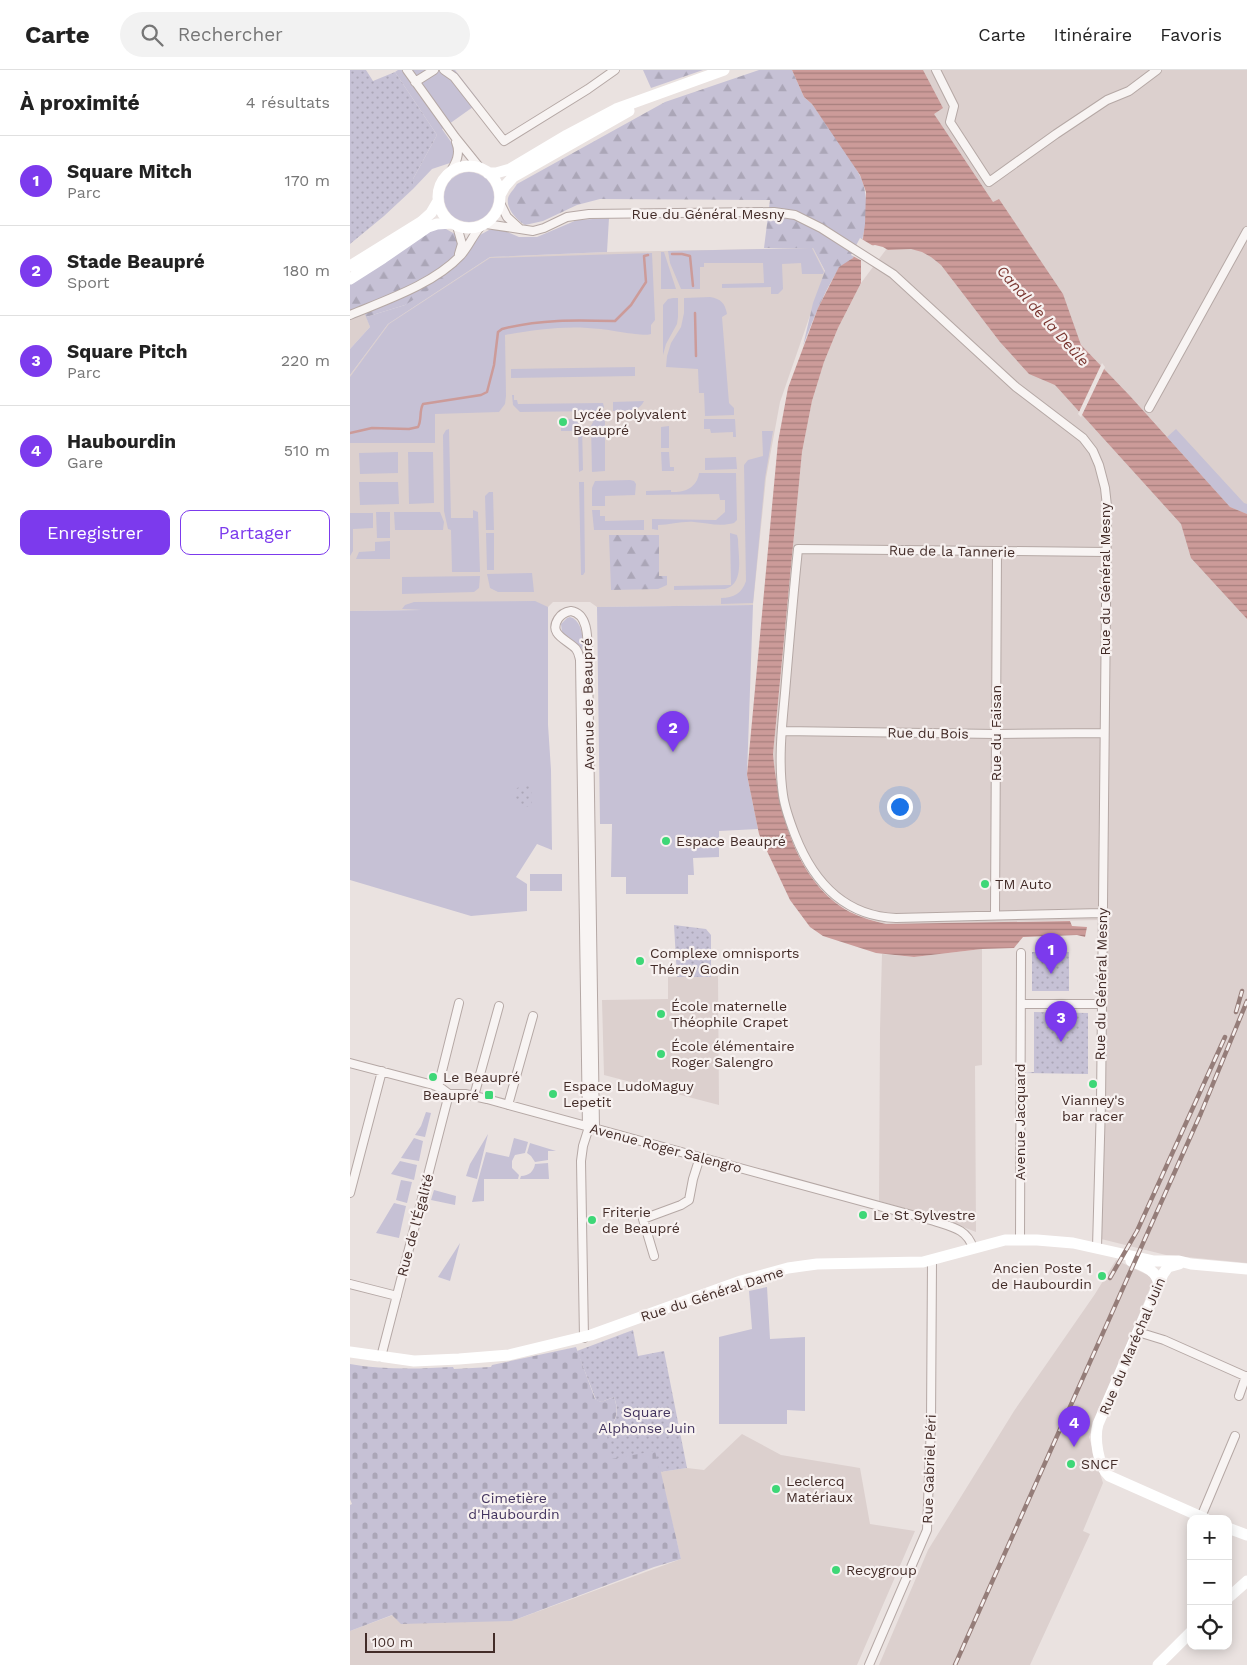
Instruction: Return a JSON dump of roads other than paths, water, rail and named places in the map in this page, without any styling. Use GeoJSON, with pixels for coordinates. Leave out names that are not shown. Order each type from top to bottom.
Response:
{"type":"FeatureCollection","features":[{"type":"Feature","properties":{"kind":"street"},"geometry":{"type":"LineString","coordinates":[[407,70],[455,138],[496,182],[507,217],[523,231]]}},
{"type":"Feature","properties":{"kind":"street"},"geometry":{"type":"LineString","coordinates":[[415,82],[434,70]]}},
{"type":"Feature","properties":{"kind":"street"},"geometry":{"type":"LineString","coordinates":[[444,70],[454,77],[504,141],[615,70]]}},
{"type":"Feature","properties":{"kind":"street"},"geometry":{"type":"LineString","coordinates":[[449,174],[459,168],[466,167],[496,173],[510,169],[567,134],[610,112],[724,70]]}},
{"type":"Feature","properties":{"kind":"street"},"geometry":{"type":"LineString","coordinates":[[936,70],[954,106],[950,122],[989,182],[1107,100],[1129,91],[1158,70]]}},
{"type":"Feature","properties":{"kind":"street"},"geometry":{"type":"LineString","coordinates":[[350,315],[429,279],[456,260],[483,225],[495,215],[508,182],[517,175],[621,115],[700,78]]}},
{"type":"Feature","properties":{"kind":"street"},"geometry":{"type":"LineString","coordinates":[[350,266],[421,222],[431,213],[438,201],[440,187],[456,162],[459,151],[455,138]]}},
{"type":"Feature","properties":{"kind":"street"},"geometry":{"type":"LineString","coordinates":[[438,201],[442,214],[454,225],[462,244],[456,260]]}},
{"type":"Feature","properties":{"kind":"street","name":"Rue du Général Mesny"},"geometry":{"type":"LineString","coordinates":[[483,225],[523,231],[539,230],[567,217],[579,214],[766,211],[782,212],[801,217],[893,274],[1016,387],[1069,426],[1089,445],[1099,465],[1105,488],[1106,506],[1100,1179],[1102,1248]]}},
{"type":"Feature","properties":{"kind":"street"},"geometry":{"type":"LineString","coordinates":[[350,279],[428,227],[437,224],[469,228],[483,225]]}},
{"type":"Feature","properties":{"kind":"street"},"geometry":{"type":"LineString","coordinates":[[1149,408],[1247,231]]}},
{"type":"Feature","properties":{"kind":"street","name":"Rue de la Tannerie"},"geometry":{"type":"LineString","coordinates":[[782,731],[798,549],[1106,552]]}},
{"type":"Feature","properties":{"kind":"street","name":"Rue du Faisan"},"geometry":{"type":"LineString","coordinates":[[995,914],[997,552]]}},
{"type":"Feature","properties":{"kind":"street","name":"Avenue de Beaupré"},"geometry":{"type":"LineString","coordinates":[[571,611],[579,614],[584,622],[588,655],[591,1127],[580,660],[577,650],[560,637],[555,628],[560,616],[571,611]]}},
{"type":"Feature","properties":{"kind":"street"},"geometry":{"type":"LineString","coordinates":[[782,731],[782,782],[788,815],[807,862],[816,877],[833,894],[851,906],[878,916],[926,918],[995,914],[1102,913]]}},
{"type":"Feature","properties":{"kind":"street","name":"Rue du Bois"},"geometry":{"type":"LineString","coordinates":[[782,731],[996,734],[1104,733]]}},
{"type":"Feature","properties":{"kind":"street","name":"Avenue Jacquard"},"geometry":{"type":"LineString","coordinates":[[1020,1240],[1021,953]]}},
{"type":"Feature","properties":{"kind":"street"},"geometry":{"type":"LineString","coordinates":[[438,1087],[459,1003]]}},
{"type":"Feature","properties":{"kind":"street"},"geometry":{"type":"LineString","coordinates":[[1021,1004],[1101,1004]]}},
{"type":"Feature","properties":{"kind":"street"},"geometry":{"type":"LineString","coordinates":[[474,1096],[498,1006]]}},
{"type":"Feature","properties":{"kind":"street"},"geometry":{"type":"LineString","coordinates":[[508,1105],[533,1016]]}},
{"type":"Feature","properties":{"kind":"street","name":"Avenue Roger Salengro"},"geometry":{"type":"LineString","coordinates":[[350,1063],[438,1087],[449,1094],[474,1096],[906,1213],[956,1228],[968,1236],[973,1248]]}},
{"type":"Feature","properties":{"kind":"street"},"geometry":{"type":"LineString","coordinates":[[350,1193],[382,1072]]}},
{"type":"Feature","properties":{"kind":"street","name":"Rue de l'Égalité"},"geometry":{"type":"LineString","coordinates":[[381,1357],[449,1094]]}},
{"type":"Feature","properties":{"kind":"street"},"geometry":{"type":"LineString","coordinates":[[584,1338],[581,1161],[583,1146],[591,1127]]}},
{"type":"Feature","properties":{"kind":"street"},"geometry":{"type":"LineString","coordinates":[[654,1256],[643,1219],[681,1205],[689,1200],[700,1158]]}},
{"type":"Feature","properties":{"kind":"street","name":"Rue du Général Dame"},"geometry":{"type":"LineString","coordinates":[[350,1352],[426,1361],[509,1355],[584,1338],[741,1281],[788,1268],[817,1264],[912,1264],[932,1261],[1000,1241],[1057,1241],[1102,1248]]}},
{"type":"Feature","properties":{"kind":"street"},"geometry":{"type":"LineString","coordinates":[[1102,1248],[1151,1260],[1247,1269]]}},
{"type":"Feature","properties":{"kind":"street"},"geometry":{"type":"LineString","coordinates":[[1102,1248],[1152,1271],[1157,1276],[1159,1284]]}},
{"type":"Feature","properties":{"kind":"street","name":"Rue Gabriel Péri"},"geometry":{"type":"LineString","coordinates":[[869,1665],[927,1530],[931,1424],[932,1261]]}},
{"type":"Feature","properties":{"kind":"street","name":"Rue du Maréchal Juin"},"geometry":{"type":"LineString","coordinates":[[1191,1264],[1176,1264],[1168,1267],[1096,1432],[1103,1468],[1109,1476],[1197,1515]]}},
{"type":"Feature","properties":{"kind":"street"},"geometry":{"type":"LineString","coordinates":[[350,1284],[397,1296]]}},
{"type":"Feature","properties":{"kind":"street"},"geometry":{"type":"LineString","coordinates":[[1138,1332],[1164,1340],[1247,1376],[1239,1396]]}},
{"type":"Feature","properties":{"kind":"street"},"geometry":{"type":"LineString","coordinates":[[1205,1515],[1235,1436]]}},
{"type":"Feature","properties":{"kind":"street"},"geometry":{"type":"LineString","coordinates":[[1232,1530],[1247,1536]]}},
{"type":"Feature","properties":{"kind":"street"},"geometry":{"type":"LineString","coordinates":[[1232,1594],[1247,1581]]}},
{"type":"Feature","properties":{"kind":"street"},"geometry":{"type":"LineString","coordinates":[[1158,1665],[1187,1636]]}},
{"type":"Feature","properties":{"kind":"water","name":"Canal de la Deûle"},"geometry":{"type":"Polygon","coordinates":[[[792,70],[923,70],[943,108],[934,114],[993,202],[999,199],[1063,294],[1081,345],[1130,396],[1230,507],[1247,514],[1247,619],[1191,558],[1181,524],[1055,385],[1029,374],[1000,342],[941,265],[922,252],[911,249],[888,250],[875,245],[870,246],[861,260],[861,283],[838,328],[824,362],[812,401],[802,452],[773,754],[785,821],[803,864],[816,883],[831,899],[859,916],[886,924],[1070,921],[1072,926],[1087,927],[1085,937],[1077,935],[1023,937],[1014,948],[982,949],[914,957],[876,953],[823,936],[810,927],[790,900],[759,834],[747,775],[778,442],[788,388],[818,308],[839,267],[853,258],[863,238],[865,224],[866,192],[860,175],[812,104],[804,97],[792,70]]]}},
{"type":"Feature","properties":{"kind":"waterway"},"geometry":{"type":"LineString","coordinates":[[672,254],[690,256],[693,286]]}},
{"type":"Feature","properties":{"kind":"waterway"},"geometry":{"type":"LineString","coordinates":[[350,433],[372,428],[409,429],[418,427],[423,404],[481,395],[487,392],[494,365],[498,332],[502,329],[530,323],[572,320],[615,321],[631,305],[646,282],[644,256],[648,255]]}},
{"type":"Feature","properties":{"kind":"waterway"},"geometry":{"type":"LineString","coordinates":[[695,313],[696,356]]}},
{"type":"Feature","properties":{"kind":"railway"},"geometry":{"type":"LineString","coordinates":[[1236,1012],[1242,991]]}},
{"type":"Feature","properties":{"kind":"railway"},"geometry":{"type":"LineString","coordinates":[[955,1665],[1201,1113],[1247,1001]]}},
{"type":"Feature","properties":{"kind":"railway"},"geometry":{"type":"LineString","coordinates":[[1110,1278],[1137,1231],[1225,1037]]}},
{"type":"Feature","properties":{"kind":"place","name":"Lycée polyvalent Beaupré"},"geometry":{"type":"Point","coordinates":[563,422]}},
{"type":"Feature","properties":{"kind":"place","name":"Stade Beaupré"},"geometry":{"type":"Point","coordinates":[673,752]}},
{"type":"Feature","properties":{"kind":"place","name":"Espace Beaupré"},"geometry":{"type":"Point","coordinates":[666,841]}},
{"type":"Feature","properties":{"kind":"place","name":"TM Auto"},"geometry":{"type":"Point","coordinates":[985,884]}},
{"type":"Feature","properties":{"kind":"place","name":"Complexe omnisports Thérey Godin"},"geometry":{"type":"Point","coordinates":[640,961]}},
{"type":"Feature","properties":{"kind":"place","name":"Square Mitch"},"geometry":{"type":"Point","coordinates":[1051,974]}},
{"type":"Feature","properties":{"kind":"place","name":"École maternelle Théophile Crapet"},"geometry":{"type":"Point","coordinates":[661,1014]}},
{"type":"Feature","properties":{"kind":"place","name":"Square Pitch"},"geometry":{"type":"Point","coordinates":[1061,1042]}},
{"type":"Feature","properties":{"kind":"place","name":"École élémentaire Roger Salengro"},"geometry":{"type":"Point","coordinates":[661,1054]}},
{"type":"Feature","properties":{"kind":"place","name":"Le Beaupré"},"geometry":{"type":"Point","coordinates":[433,1077]}},
{"type":"Feature","properties":{"kind":"place","name":"Vianney's bar racer"},"geometry":{"type":"Point","coordinates":[1093,1084]}},
{"type":"Feature","properties":{"kind":"place","name":"Espace LudoMaguy Lepetit"},"geometry":{"type":"Point","coordinates":[553,1094]}},
{"type":"Feature","properties":{"kind":"place","name":"Beaupré"},"geometry":{"type":"Point","coordinates":[489,1095]}},
{"type":"Feature","properties":{"kind":"place","name":"Le St Sylvestre"},"geometry":{"type":"Point","coordinates":[863,1215]}},
{"type":"Feature","properties":{"kind":"place","name":"Friterie de Beaupré"},"geometry":{"type":"Point","coordinates":[592,1220]}},
{"type":"Feature","properties":{"kind":"place","name":"Ancien Poste 1 de Haubourdin"},"geometry":{"type":"Point","coordinates":[1102,1276]}},
{"type":"Feature","properties":{"kind":"place","name":"Haubourdin"},"geometry":{"type":"Point","coordinates":[1074,1447]}},
{"type":"Feature","properties":{"kind":"place","name":"SNCF"},"geometry":{"type":"Point","coordinates":[1071,1464]}},
{"type":"Feature","properties":{"kind":"place","name":"Leclercq Matériaux"},"geometry":{"type":"Point","coordinates":[776,1489]}},
{"type":"Feature","properties":{"kind":"place","name":"Recygroup"},"geometry":{"type":"Point","coordinates":[836,1570]}},
{"type":"Feature","properties":{"kind":"park label","name":"Square Alphonse Juin"},"geometry":{"type":"Point","coordinates":[647,1420]}},
{"type":"Feature","properties":{"kind":"park label","name":"Cimetière d'Haubourdin"},"geometry":{"type":"Point","coordinates":[514,1506]}}]}
